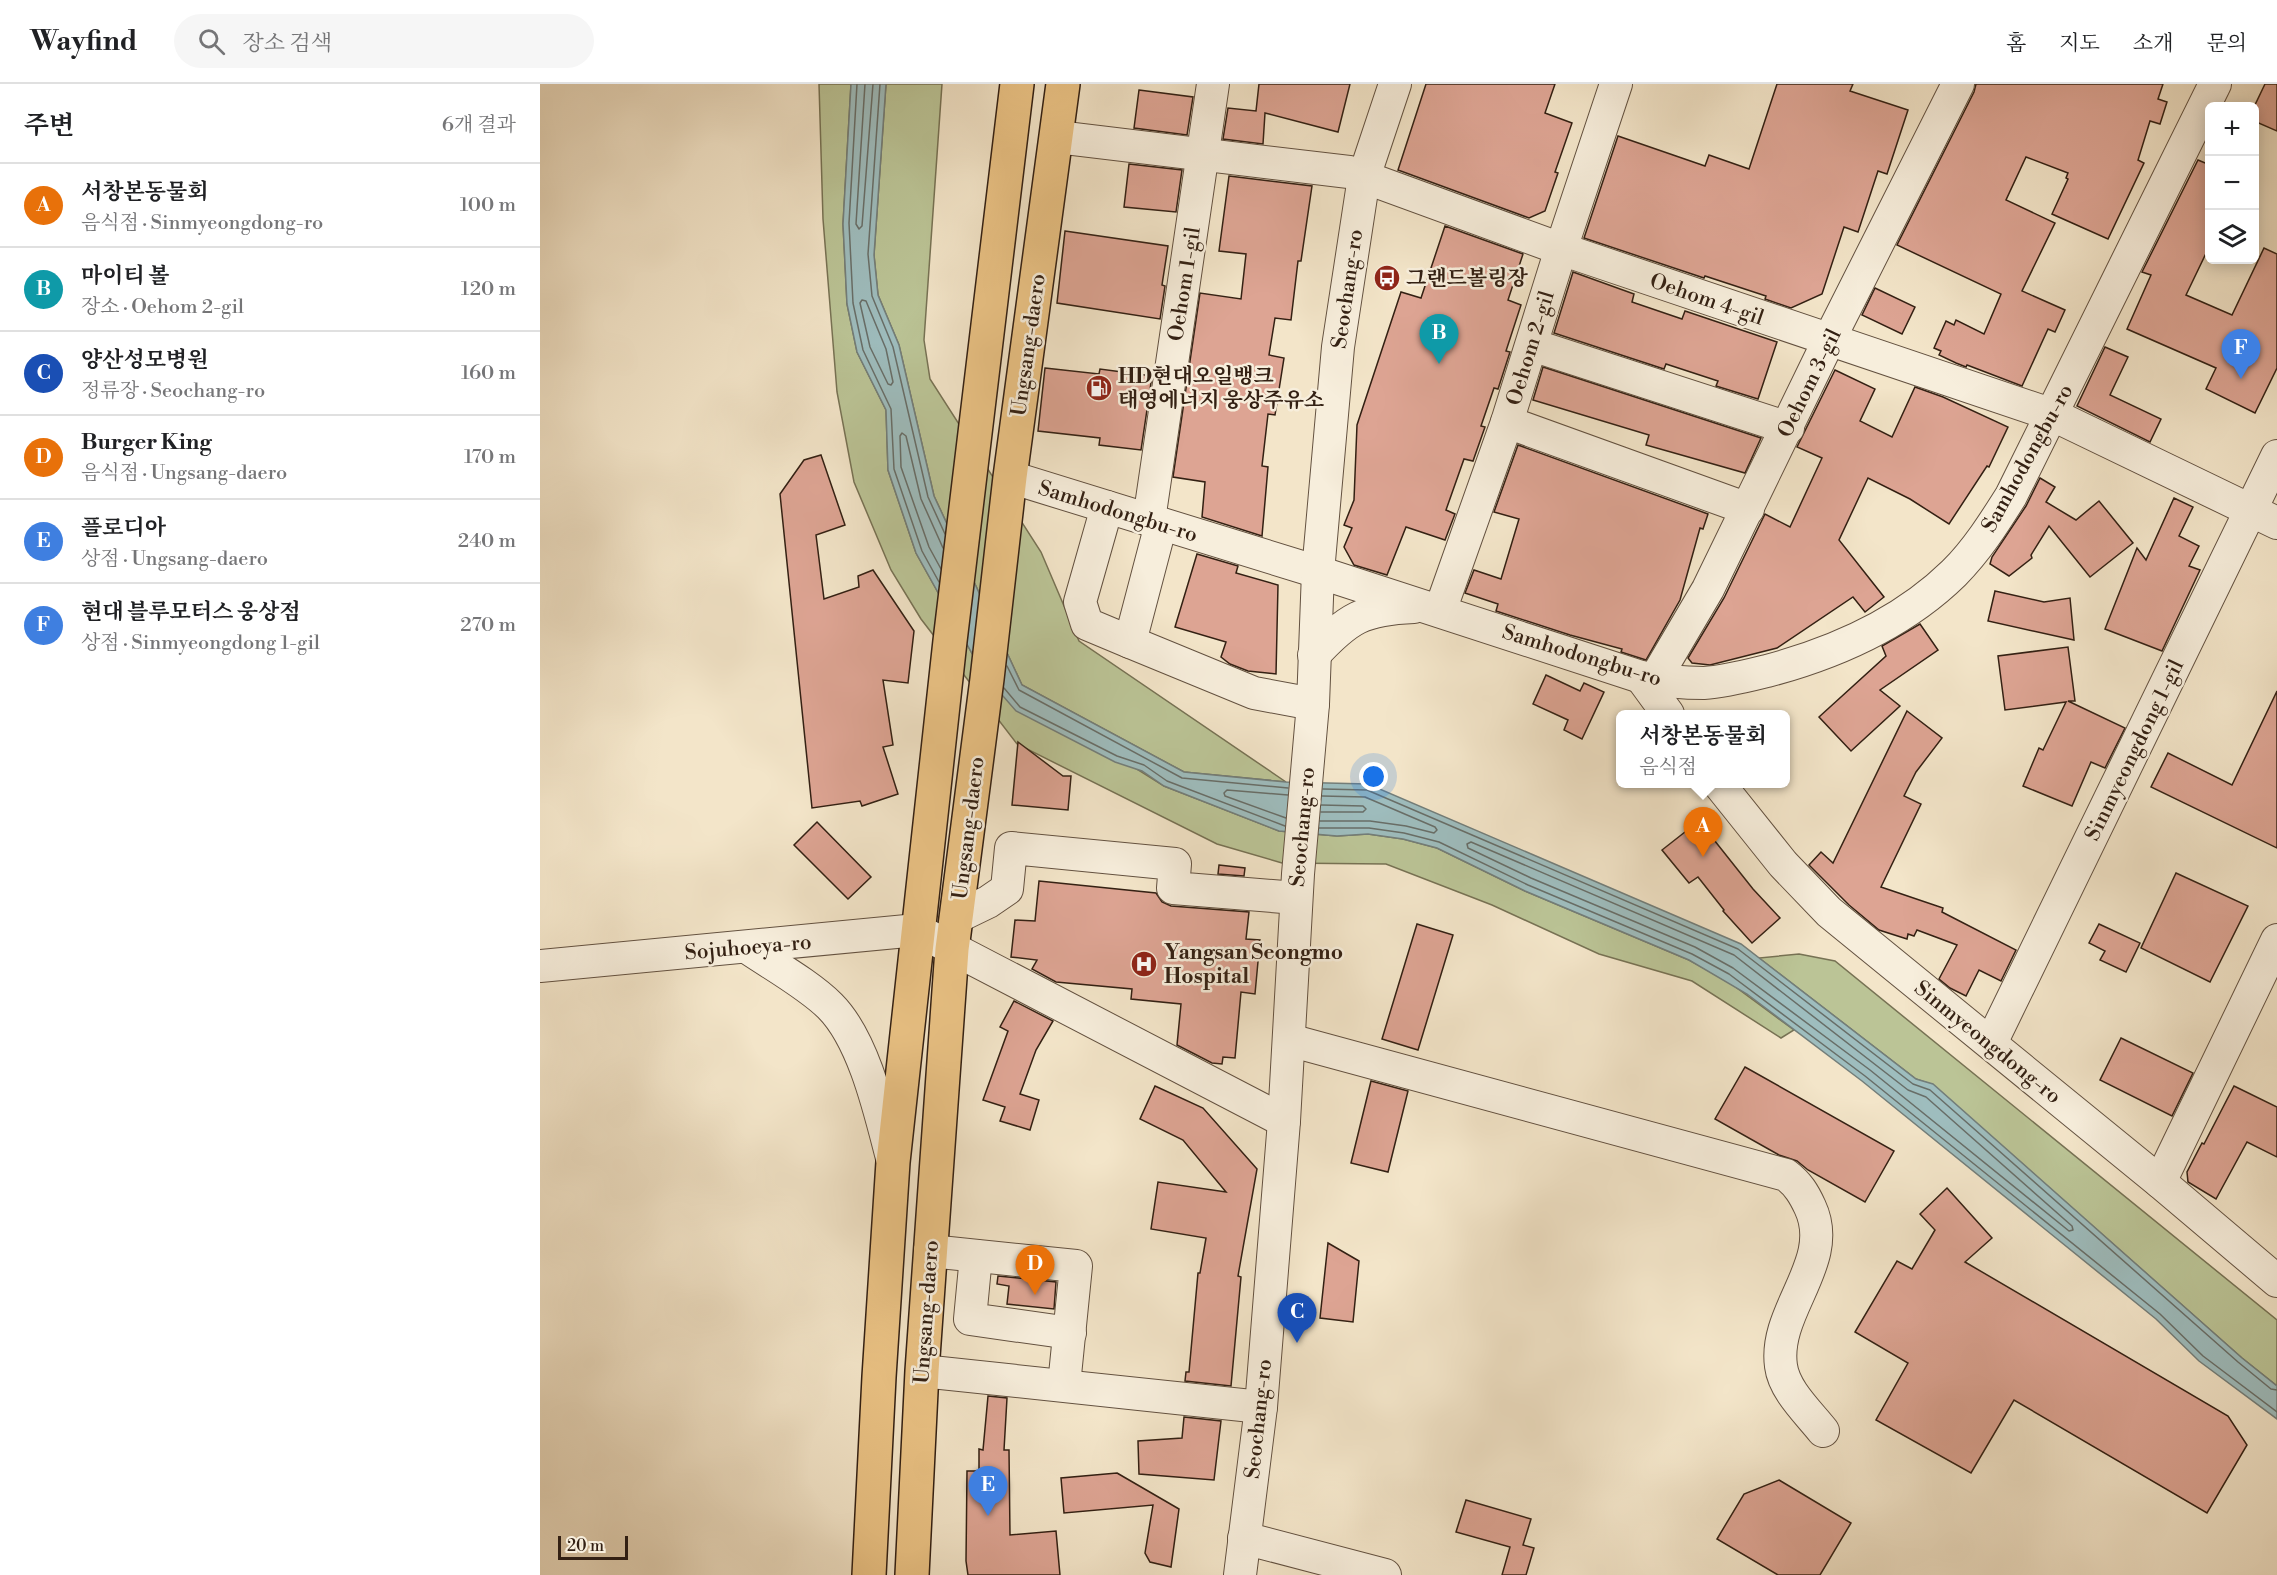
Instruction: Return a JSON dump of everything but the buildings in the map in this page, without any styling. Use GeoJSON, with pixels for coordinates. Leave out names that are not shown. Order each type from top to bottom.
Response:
{"type":"FeatureCollection","features":[{"type":"Feature","properties":{"kind":"main road","name":"Ungsang-daero"},"geometry":{"type":"LineString","coordinates":[[869,1575],[893,1162],[970,463],[1017,84]]}},
{"type":"Feature","properties":{"kind":"main road","name":"Ungsang-daero"},"geometry":{"type":"LineString","coordinates":[[912,1575],[922,1371],[952,950],[1009,489],[1063,84]]}},
{"type":"Feature","properties":{"kind":"street","name":"Oehom 1-gil"},"geometry":{"type":"LineString","coordinates":[[1130,642],[1155,522],[1213,84]]}},
{"type":"Feature","properties":{"kind":"street","name":"Seochang-ro"},"geometry":{"type":"LineString","coordinates":[[1240,1575],[1261,1407],[1284,1121],[1297,886],[1312,710],[1318,572],[1338,347],[1364,177],[1395,84]]}},
{"type":"Feature","properties":{"kind":"street","name":"Oehom 2-gil"},"geometry":{"type":"LineString","coordinates":[[1434,609],[1507,422],[1616,84]]}},
{"type":"Feature","properties":{"kind":"street","name":"Oehom 3-gil"},"geometry":{"type":"LineString","coordinates":[[1648,678],[1708,589],[1829,340],[1958,84]]}},
{"type":"Feature","properties":{"kind":"street","name":"Samhodongbu-ro"},"geometry":{"type":"LineString","coordinates":[[1009,489],[1107,507],[1648,678],[1707,683],[1751,675],[1800,662],[1846,644],[1880,627],[1917,603],[1954,573],[1984,538],[2011,496],[2053,415],[2215,84]]}},
{"type":"Feature","properties":{"kind":"street","name":"Oehom 4-gil"},"geometry":{"type":"LineString","coordinates":[[1057,137],[1349,172],[1561,249],[2053,415],[2264,516]]}},
{"type":"Feature","properties":{"kind":"street"},"geometry":{"type":"LineString","coordinates":[[1532,345],[1788,428]]}},
{"type":"Feature","properties":{"kind":"street"},"geometry":{"type":"LineString","coordinates":[[1507,422],[1748,509]]}},
{"type":"Feature","properties":{"kind":"street","name":"Sinmyeongdong 1-gil"},"geometry":{"type":"LineString","coordinates":[[1991,1043],[2264,516],[2277,456]]}},
{"type":"Feature","properties":{"kind":"street"},"geometry":{"type":"LineString","coordinates":[[1107,507],[1080,602],[1087,624],[1254,693],[1312,710]]}},
{"type":"Feature","properties":{"kind":"street"},"geometry":{"type":"LineString","coordinates":[[1314,655],[1337,631],[1356,618],[1377,611],[1434,609]]}},
{"type":"Feature","properties":{"kind":"street"},"geometry":{"type":"LineString","coordinates":[[1648,678],[1666,710]]}},
{"type":"Feature","properties":{"kind":"street"},"geometry":{"type":"LineString","coordinates":[[1680,710],[1692,682]]}},
{"type":"Feature","properties":{"kind":"street","name":"Sinmyeongdong-ro"},"geometry":{"type":"LineString","coordinates":[[1723,788],[1784,864],[1829,912],[2160,1182],[2277,1281]]}},
{"type":"Feature","properties":{"kind":"street"},"geometry":{"type":"LineString","coordinates":[[957,917],[988,902],[1007,889],[1011,848],[1175,864],[1173,888],[1297,886]]}},
{"type":"Feature","properties":{"kind":"street"},"geometry":{"type":"LineString","coordinates":[[917,930],[1284,1121]]}},
{"type":"Feature","properties":{"kind":"street","name":"Sojuhoeya-ro"},"geometry":{"type":"LineString","coordinates":[[540,966],[748,948],[917,930]]}},
{"type":"Feature","properties":{"kind":"street"},"geometry":{"type":"LineString","coordinates":[[2160,1182],[2277,940]]}},
{"type":"Feature","properties":{"kind":"street"},"geometry":{"type":"LineString","coordinates":[[748,948],[828,1004],[846,1026],[877,1100],[893,1162]]}},
{"type":"Feature","properties":{"kind":"street"},"geometry":{"type":"LineString","coordinates":[[1289,1040],[1786,1174],[1797,1183],[1806,1197],[1818,1234],[1816,1251],[1784,1326],[1780,1348],[1781,1368],[1788,1385],[1823,1431]]}},
{"type":"Feature","properties":{"kind":"street"},"geometry":{"type":"LineString","coordinates":[[930,1251],[1076,1266],[1064,1385]]}},
{"type":"Feature","properties":{"kind":"street"},"geometry":{"type":"LineString","coordinates":[[976,1256],[970,1319],[1070,1333]]}},
{"type":"Feature","properties":{"kind":"street"},"geometry":{"type":"LineString","coordinates":[[922,1371],[1261,1407]]}},
{"type":"Feature","properties":{"kind":"street"},"geometry":{"type":"LineString","coordinates":[[1245,1538],[1385,1575]]}},
{"type":"Feature","properties":{"kind":"green space"},"geometry":{"type":"Polygon","coordinates":[[[819,84],[851,84],[843,224],[847,304],[857,352],[886,410],[888,470],[916,553],[983,673],[1164,786],[1279,831],[1337,836],[1368,834],[1403,839],[1437,848],[1525,891],[1689,960],[1726,980],[1794,1030],[1781,1038],[1692,981],[1599,954],[1492,905],[1386,864],[1282,863],[1217,844],[1017,744],[921,619],[891,570],[854,482],[837,392],[823,219],[819,84]]]}},
{"type":"Feature","properties":{"kind":"green space"},"geometry":{"type":"Polygon","coordinates":[[[886,84],[942,84],[924,340],[930,379],[1041,552],[1079,641],[1286,782],[1184,772],[1022,685],[934,496],[899,345],[878,295],[874,255],[886,84]]]}},
{"type":"Feature","properties":{"kind":"green space"},"geometry":{"type":"Polygon","coordinates":[[[1799,954],[1835,961],[2277,1320],[2277,1386],[2242,1358],[1933,1085],[1916,1079],[1759,958],[1799,954]]]}},
{"type":"Feature","properties":{"kind":"water"},"geometry":{"type":"Polygon","coordinates":[[[851,84],[886,84],[874,255],[878,295],[899,345],[934,496],[1022,685],[1184,772],[1286,782],[1368,784],[1741,944],[1916,1079],[1933,1084],[2242,1358],[2277,1386],[2277,1419],[2199,1361],[2156,1319],[1862,1081],[1747,994],[1689,960],[1525,891],[1437,848],[1403,839],[1368,834],[1337,836],[1279,831],[1164,786],[1142,771],[1115,762],[1016,711],[983,673],[916,553],[888,470],[886,410],[857,352],[847,304],[843,224],[851,84]]]}},
{"type":"Feature","properties":{"kind":"place","name":"그랜드볼링장"},"geometry":{"type":"Point","coordinates":[1387,278]}},
{"type":"Feature","properties":{"kind":"place","name":"마이티 볼"},"geometry":{"type":"Point","coordinates":[1439,364]}},
{"type":"Feature","properties":{"kind":"place","name":"현대 블루모터스 웅상점"},"geometry":{"type":"Point","coordinates":[2241,379]}},
{"type":"Feature","properties":{"kind":"place","name":"HD현대오일뱅크 태영에너지 웅상주유소"},"geometry":{"type":"Point","coordinates":[1099,388]}},
{"type":"Feature","properties":{"kind":"place","name":"서창본동물회"},"geometry":{"type":"Point","coordinates":[1703,857]}},
{"type":"Feature","properties":{"kind":"place","name":"Yangsan Seongmo Hospital"},"geometry":{"type":"Point","coordinates":[1144,964]}},
{"type":"Feature","properties":{"kind":"place","name":"Burger King"},"geometry":{"type":"Point","coordinates":[1035,1295]}},
{"type":"Feature","properties":{"kind":"place","name":"양산성모병원"},"geometry":{"type":"Point","coordinates":[1297,1343]}},
{"type":"Feature","properties":{"kind":"place","name":"플로디아"},"geometry":{"type":"Point","coordinates":[988,1516]}}]}
